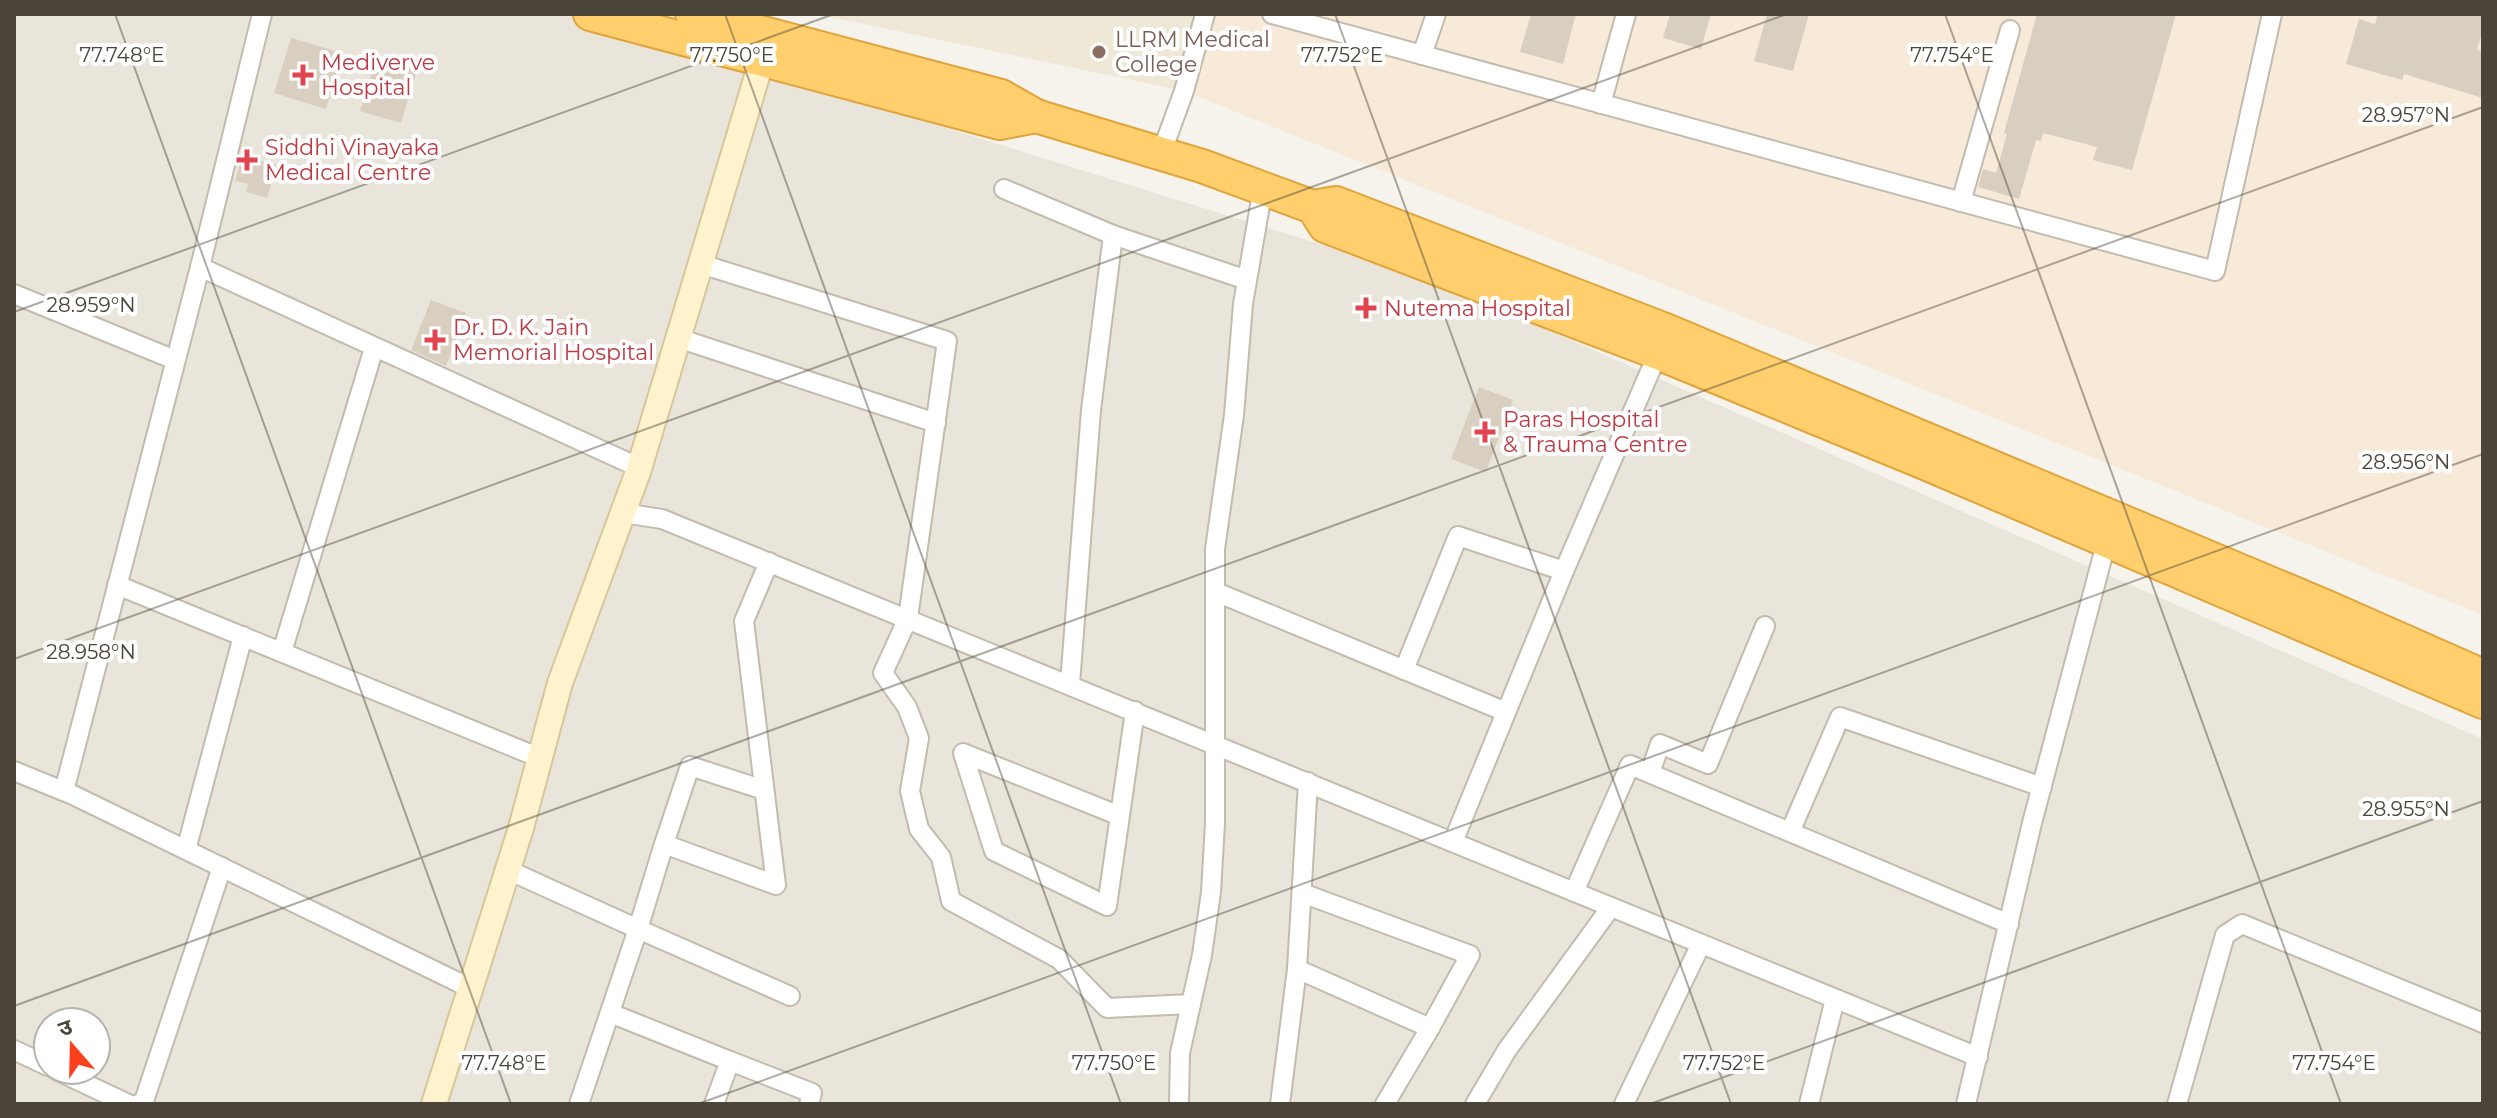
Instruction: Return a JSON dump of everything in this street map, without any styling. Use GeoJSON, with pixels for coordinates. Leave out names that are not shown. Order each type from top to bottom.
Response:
{"type":"FeatureCollection","features":[{"type":"Feature","properties":{"kind":"highway"},"geometry":{"type":"LineString","coordinates":[[590,14],[766,46],[1001,96],[1036,116],[1161,154],[1313,207],[1336,203],[2110,529],[2483,702]]}},
{"type":"Feature","properties":{"kind":"highway"},"geometry":{"type":"LineString","coordinates":[[692,14],[766,46]]}},
{"type":"Feature","properties":{"kind":"highway"},"geometry":{"type":"LineString","coordinates":[[2110,529],[2327,607],[2483,676]]}},
{"type":"Feature","properties":{"kind":"street"},"geometry":{"type":"LineString","coordinates":[[64,791],[262,14]]}},
{"type":"Feature","properties":{"kind":"street"},"geometry":{"type":"LineString","coordinates":[[1161,154],[1184,91],[1205,14]]}},
{"type":"Feature","properties":{"kind":"street"},"geometry":{"type":"LineString","coordinates":[[1272,14],[2215,271],[2272,14]]}},
{"type":"Feature","properties":{"kind":"street"},"geometry":{"type":"LineString","coordinates":[[1422,55],[1436,14]]}},
{"type":"Feature","properties":{"kind":"street"},"geometry":{"type":"LineString","coordinates":[[1601,104],[1626,14]]}},
{"type":"Feature","properties":{"kind":"street"},"geometry":{"type":"LineString","coordinates":[[1961,202],[2010,30]]}},
{"type":"Feature","properties":{"kind":"street"},"geometry":{"type":"LineString","coordinates":[[434,1104],[508,870],[560,683],[640,468],[766,46]]}},
{"type":"Feature","properties":{"kind":"street"},"geometry":{"type":"LineString","coordinates":[[1179,1104],[1180,1053],[1211,892],[1215,549],[1234,415],[1247,280],[1263,188]]}},
{"type":"Feature","properties":{"kind":"street"},"geometry":{"type":"LineString","coordinates":[[1004,189],[1113,235],[1247,280]]}},
{"type":"Feature","properties":{"kind":"street"},"geometry":{"type":"LineString","coordinates":[[1070,684],[1091,410],[1113,235]]}},
{"type":"Feature","properties":{"kind":"street"},"geometry":{"type":"LineString","coordinates":[[701,264],[947,341],[908,618],[883,673],[907,707],[919,738],[910,791],[919,829],[941,857],[951,901],[1059,959],[1107,1008],[1191,1004]]}},
{"type":"Feature","properties":{"kind":"street"},"geometry":{"type":"LineString","coordinates":[[200,267],[640,468]]}},
{"type":"Feature","properties":{"kind":"street"},"geometry":{"type":"LineString","coordinates":[[14,294],[175,360]]}},
{"type":"Feature","properties":{"kind":"street"},"geometry":{"type":"LineString","coordinates":[[678,338],[936,423]]}},
{"type":"Feature","properties":{"kind":"street"},"geometry":{"type":"LineString","coordinates":[[1453,842],[1564,571],[1663,342]]}},
{"type":"Feature","properties":{"kind":"street"},"geometry":{"type":"LineString","coordinates":[[282,652],[374,348]]}},
{"type":"Feature","properties":{"kind":"street"},"geometry":{"type":"LineString","coordinates":[[623,513],[662,519],[1978,1057]]}},
{"type":"Feature","properties":{"kind":"street"},"geometry":{"type":"LineString","coordinates":[[1966,1104],[2042,787],[2110,529]]}},
{"type":"Feature","properties":{"kind":"street"},"geometry":{"type":"LineString","coordinates":[[1404,670],[1458,536],[1564,571]]}},
{"type":"Feature","properties":{"kind":"street"},"geometry":{"type":"LineString","coordinates":[[664,844],[776,885],[744,621],[769,562]]}},
{"type":"Feature","properties":{"kind":"street"},"geometry":{"type":"LineString","coordinates":[[117,585],[540,758]]}},
{"type":"Feature","properties":{"kind":"street"},"geometry":{"type":"LineString","coordinates":[[1216,592],[1506,712]]}},
{"type":"Feature","properties":{"kind":"street"},"geometry":{"type":"LineString","coordinates":[[1650,773],[1660,744],[1708,764],[1765,626]]}},
{"type":"Feature","properties":{"kind":"street"},"geometry":{"type":"LineString","coordinates":[[186,850],[243,636]]}},
{"type":"Feature","properties":{"kind":"street"},"geometry":{"type":"LineString","coordinates":[[1120,816],[963,753],[994,851],[1107,906],[1120,816],[1135,711]]}},
{"type":"Feature","properties":{"kind":"street"},"geometry":{"type":"LineString","coordinates":[[1790,832],[1840,717],[2042,787]]}},
{"type":"Feature","properties":{"kind":"street"},"geometry":{"type":"LineString","coordinates":[[1574,892],[1630,765],[2009,924]]}},
{"type":"Feature","properties":{"kind":"street"},"geometry":{"type":"LineString","coordinates":[[579,1104],[690,766],[764,790]]}},
{"type":"Feature","properties":{"kind":"street"},"geometry":{"type":"LineString","coordinates":[[14,771],[64,791],[470,988]]}},
{"type":"Feature","properties":{"kind":"street"},"geometry":{"type":"LineString","coordinates":[[1280,1104],[1297,969],[1308,782]]}},
{"type":"Feature","properties":{"kind":"street"},"geometry":{"type":"LineString","coordinates":[[138,1104],[143,1104],[222,867]]}},
{"type":"Feature","properties":{"kind":"street"},"geometry":{"type":"LineString","coordinates":[[508,870],[790,996]]}},
{"type":"Feature","properties":{"kind":"street"},"geometry":{"type":"LineString","coordinates":[[1302,893],[1470,955],[1385,1104]]}},
{"type":"Feature","properties":{"kind":"street"},"geometry":{"type":"LineString","coordinates":[[1475,1104],[1507,1050],[1611,907]]}},
{"type":"Feature","properties":{"kind":"street"},"geometry":{"type":"LineString","coordinates":[[2177,1104],[2225,935],[2242,924],[2483,1023]]}},
{"type":"Feature","properties":{"kind":"street"},"geometry":{"type":"LineString","coordinates":[[1624,1104],[1701,944]]}},
{"type":"Feature","properties":{"kind":"street"},"geometry":{"type":"LineString","coordinates":[[1297,969],[1430,1028]]}},
{"type":"Feature","properties":{"kind":"street"},"geometry":{"type":"LineString","coordinates":[[1809,1104],[1835,999]]}},
{"type":"Feature","properties":{"kind":"street"},"geometry":{"type":"LineString","coordinates":[[610,1013],[812,1093],[809,1104]]}},
{"type":"Feature","properties":{"kind":"street"},"geometry":{"type":"LineString","coordinates":[[714,1104],[730,1061]]}},
{"type":"Feature","properties":{"kind":"street"},"geometry":{"type":"LineString","coordinates":[[90,1086],[128,1104]]}},
{"type":"Feature","properties":{"kind":"shaded area"},"geometry":{"type":"Polygon","coordinates":[[[14,14],[579,14],[1426,277],[2483,739],[2483,1104],[14,1104],[14,14]]]}},
{"type":"Feature","properties":{"kind":"shaded area","name":"LLRM Medical College"},"geometry":{"type":"Polygon","coordinates":[[[816,14],[1211,14],[1184,91],[816,14]]]}},
{"type":"Feature","properties":{"kind":"shaded area"},"geometry":{"type":"Polygon","coordinates":[[[1211,14],[2483,14],[2483,615],[1184,91],[1211,14]]]}},
{"type":"Feature","properties":{"kind":"building"},"geometry":{"type":"Polygon","coordinates":[[[1531,14],[1576,14],[1563,64],[1520,52],[1531,14]]]}},
{"type":"Feature","properties":{"kind":"building"},"geometry":{"type":"Polygon","coordinates":[[[1670,14],[1711,14],[1701,49],[1663,38],[1670,14]]]}},
{"type":"Feature","properties":{"kind":"building"},"geometry":{"type":"Polygon","coordinates":[[[1767,14],[1809,14],[1793,71],[1754,61],[1767,14]]]}},
{"type":"Feature","properties":{"kind":"building"},"geometry":{"type":"Polygon","coordinates":[[[2037,14],[2176,14],[2132,170],[2093,160],[2097,147],[2043,133],[2041,141],[2036,140],[2019,199],[1978,187],[1983,169],[1996,173],[2037,14]]]}},
{"type":"Feature","properties":{"kind":"building"},"geometry":{"type":"Polygon","coordinates":[[[2378,14],[2483,14],[2483,30],[2477,50],[2483,52],[2483,98],[2404,74],[2402,80],[2346,64],[2359,19],[2375,24],[2378,14]]]}},
{"type":"Feature","properties":{"kind":"building"},"geometry":{"type":"Polygon","coordinates":[[[291,38],[343,53],[326,109],[274,93],[291,38]]]}},
{"type":"Feature","properties":{"kind":"building"},"geometry":{"type":"Polygon","coordinates":[[[376,58],[417,70],[401,123],[360,111],[376,58]]]}},
{"type":"Feature","properties":{"kind":"building"},"geometry":{"type":"Polygon","coordinates":[[[242,156],[277,165],[267,198],[246,192],[248,184],[235,181],[242,156]]]}},
{"type":"Feature","properties":{"kind":"building"},"geometry":{"type":"Polygon","coordinates":[[[431,300],[466,313],[446,366],[411,350],[431,300]]]}},
{"type":"Feature","properties":{"kind":"building"},"geometry":{"type":"Polygon","coordinates":[[[1479,387],[1513,400],[1486,472],[1451,459],[1479,387]]]}},
{"type":"Feature","properties":{"kind":"place","name":"LLRM Medical College"},"geometry":{"type":"Point","coordinates":[1099,52]}},
{"type":"Feature","properties":{"kind":"place","name":"Mediverve Hospital"},"geometry":{"type":"Point","coordinates":[303,75]}},
{"type":"Feature","properties":{"kind":"place","name":"Siddhi Vinayaka Medical Centre"},"geometry":{"type":"Point","coordinates":[247,160]}},
{"type":"Feature","properties":{"kind":"place","name":"Nutema Hospital"},"geometry":{"type":"Point","coordinates":[1366,308]}},
{"type":"Feature","properties":{"kind":"place","name":"Dr. D. K. Jain Memorial Hospital"},"geometry":{"type":"Point","coordinates":[435,340]}},
{"type":"Feature","properties":{"kind":"place","name":"Paras Hospital & Trauma Centre"},"geometry":{"type":"Point","coordinates":[1485,432]}}]}
